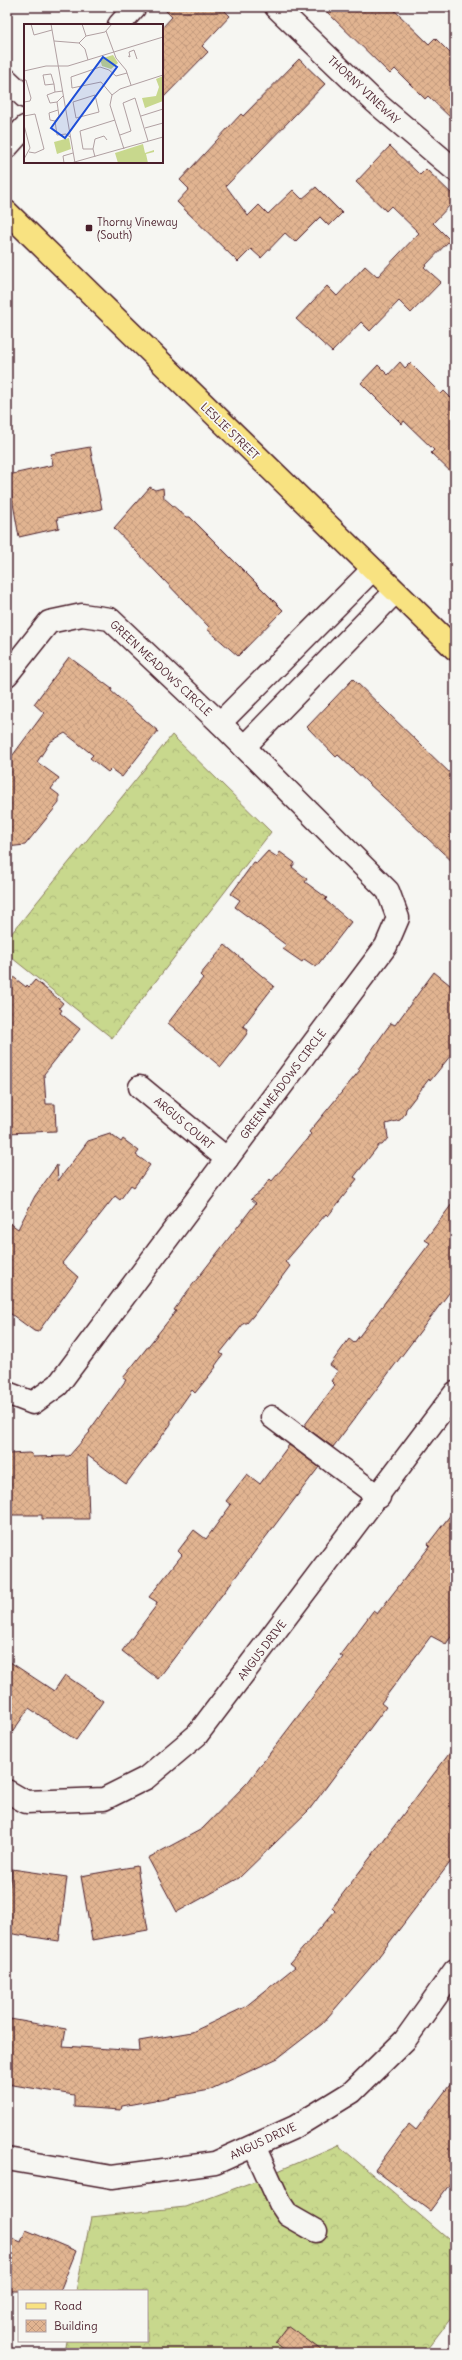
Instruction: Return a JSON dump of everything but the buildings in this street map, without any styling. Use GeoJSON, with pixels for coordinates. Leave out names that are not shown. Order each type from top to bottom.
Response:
{"type":"FeatureCollection","features":[{"type":"Feature","properties":{"kind":"main road","name":"LESLIE STREET"},"geometry":{"type":"LineString","coordinates":[[7,212],[372,570],[455,649]]}},
{"type":"Feature","properties":{"kind":"street"},"geometry":{"type":"LineString","coordinates":[[120,24],[135,7]]}},
{"type":"Feature","properties":{"kind":"street","name":"THORNY VINEWAY"},"geometry":{"type":"LineString","coordinates":[[276,7],[374,102],[455,170]]}},
{"type":"Feature","properties":{"kind":"street"},"geometry":{"type":"LineString","coordinates":[[7,80],[24,96]]}},
{"type":"Feature","properties":{"kind":"street"},"geometry":{"type":"LineString","coordinates":[[7,148],[24,128]]}},
{"type":"Feature","properties":{"kind":"street","name":"GREEN MEADOWS CIRCLE"},"geometry":{"type":"LineString","coordinates":[[220,723],[372,570]]}},
{"type":"Feature","properties":{"kind":"street"},"geometry":{"type":"LineString","coordinates":[[244,747],[395,592]]}},
{"type":"Feature","properties":{"kind":"street","name":"GREEN MEADOWS CIRCLE"},"geometry":{"type":"LineString","coordinates":[[7,675],[49,622],[82,614],[110,619],[220,723],[388,891],[398,918],[386,946],[58,1385],[33,1403],[7,1393]]}},
{"type":"Feature","properties":{"kind":"street","name":"ARGUS COURT"},"geometry":{"type":"LineString","coordinates":[[140,1087],[227,1159]]}},
{"type":"Feature","properties":{"kind":"street","name":"ANGUS DRIVE"},"geometry":{"type":"LineString","coordinates":[[7,1791],[26,1802],[104,1799],[146,1778],[197,1734],[379,1497],[455,1394]]}},
{"type":"Feature","properties":{"kind":"street"},"geometry":{"type":"LineString","coordinates":[[272,1417],[379,1497]]}},
{"type":"Feature","properties":{"kind":"street","name":"ANGUS DRIVE"},"geometry":{"type":"LineString","coordinates":[[7,2159],[112,2177],[215,2163],[295,2127],[352,2092],[405,2040],[455,1970]]}},
{"type":"Feature","properties":{"kind":"street"},"geometry":{"type":"LineString","coordinates":[[254,2146],[280,2203],[288,2215],[316,2231]]}},
{"type":"Feature","properties":{"kind":"green space"},"geometry":{"type":"Polygon","coordinates":[[[172,735],[271,832],[112,1038],[7,954],[7,939],[172,735]]]}},
{"type":"Feature","properties":{"kind":"green space"},"geometry":{"type":"Polygon","coordinates":[[[338,2145],[455,2245],[455,2313],[424,2353],[64,2353],[66,2342],[148,2342],[148,2290],[76,2290],[91,2217],[185,2207],[255,2181],[338,2145]]]}},
{"type":"Feature","properties":{"kind":"place","name":"Thorny Vineway (South)"},"geometry":{"type":"Point","coordinates":[89,228]}}]}
